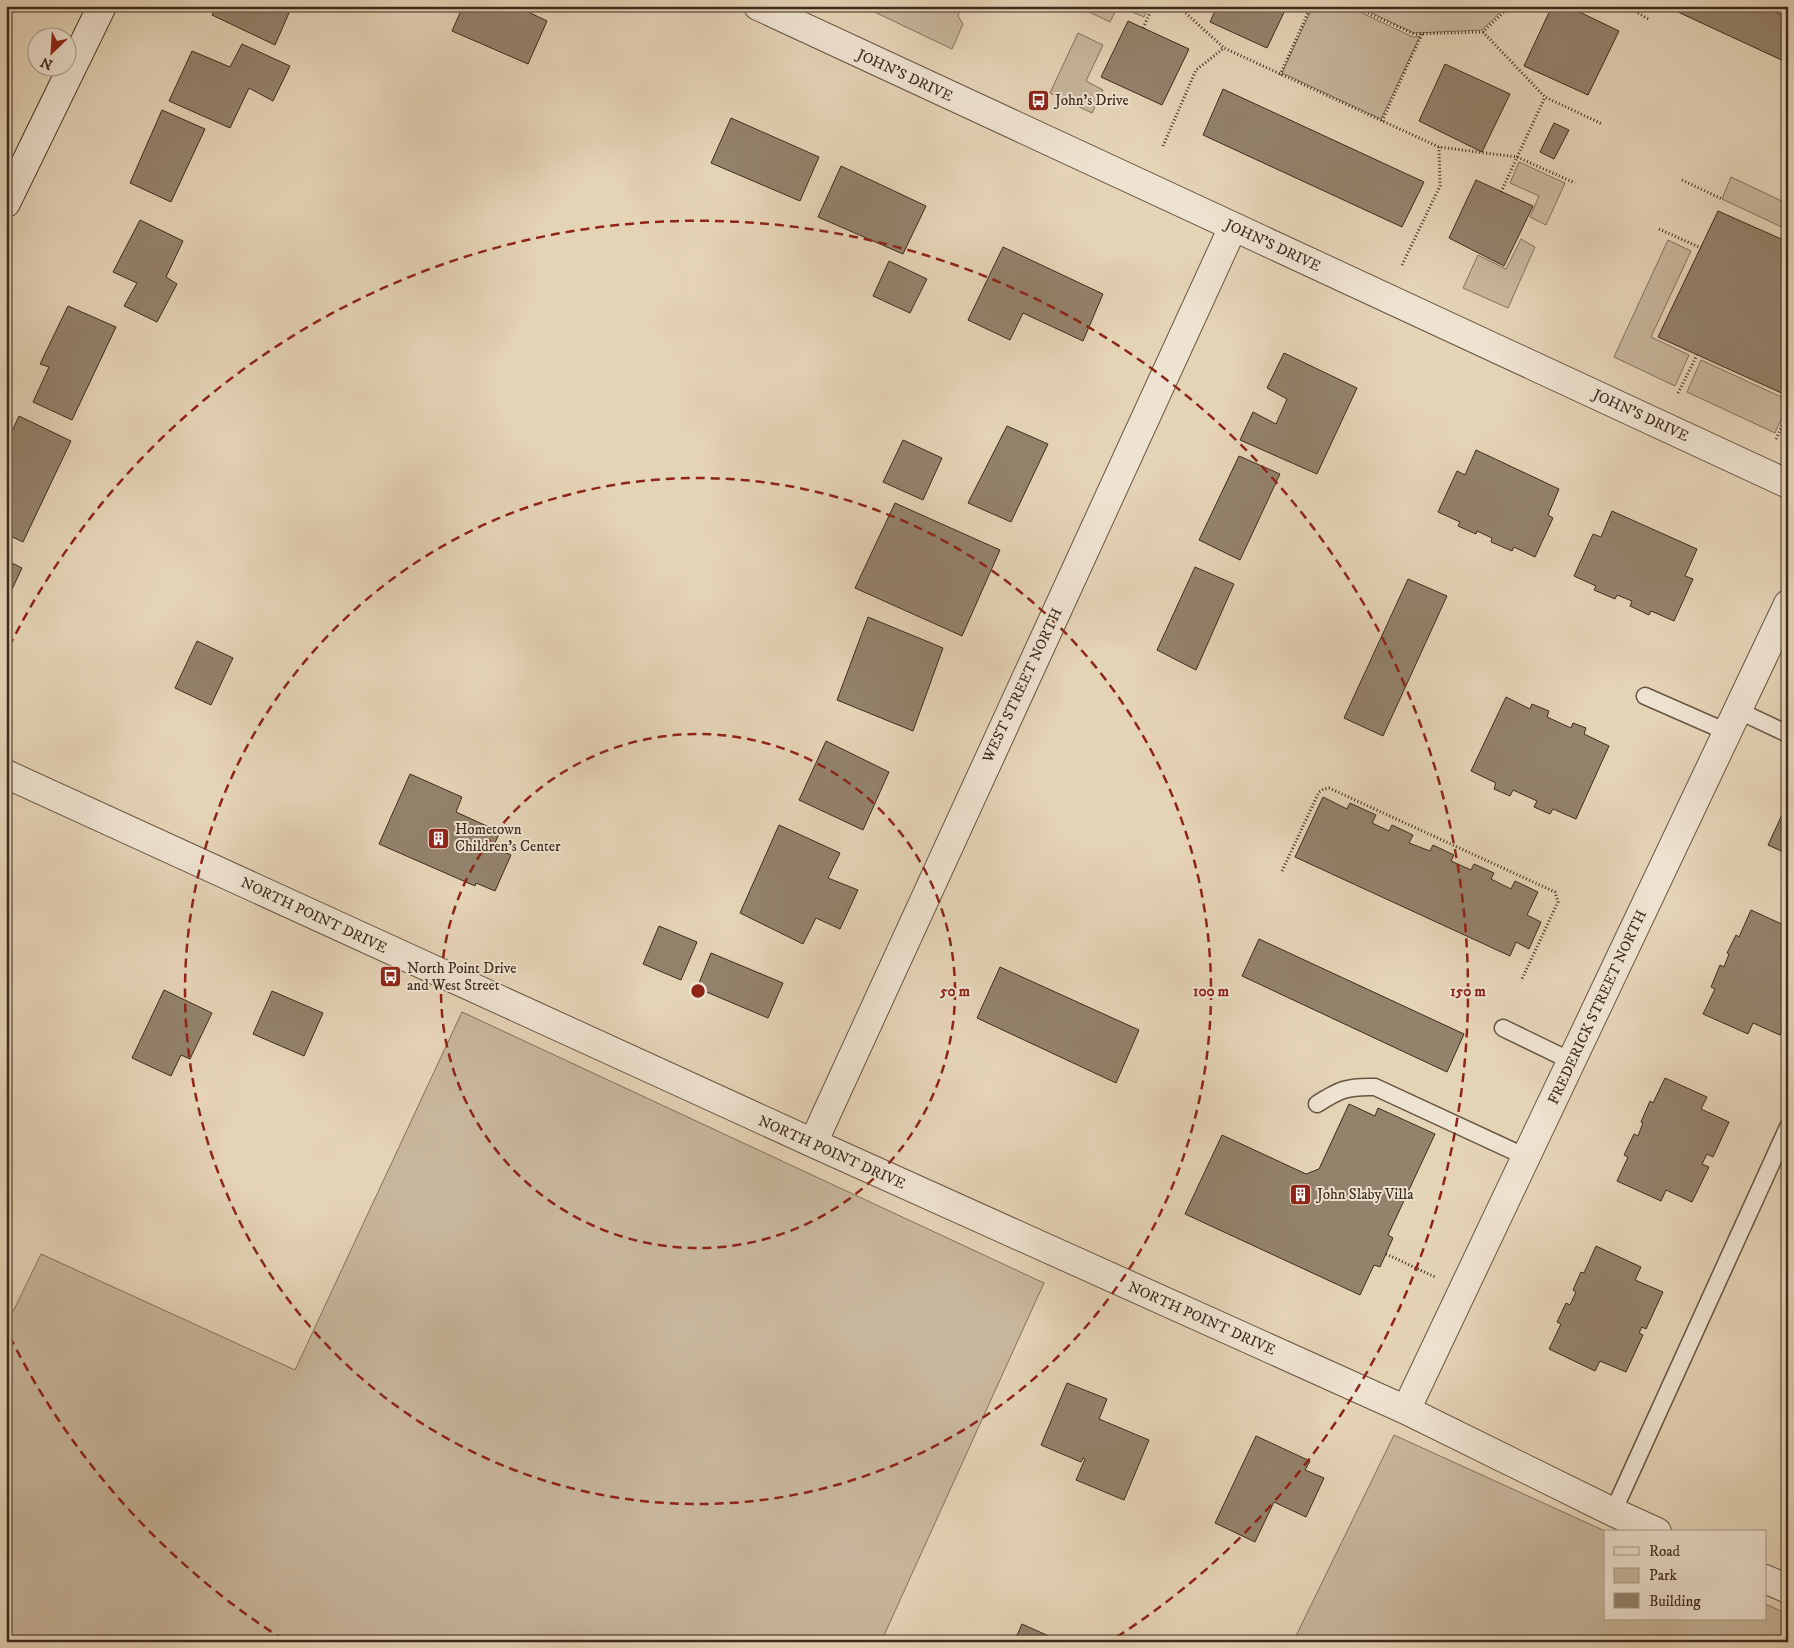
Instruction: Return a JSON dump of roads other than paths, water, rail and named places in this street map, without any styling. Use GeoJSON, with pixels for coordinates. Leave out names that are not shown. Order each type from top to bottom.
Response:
{"type":"FeatureCollection","features":[{"type":"Feature","properties":{"kind":"street"},"geometry":{"type":"LineString","coordinates":[[6,203],[102,6]]}},
{"type":"Feature","properties":{"kind":"street","name":"JOHN'S DRIVE"},"geometry":{"type":"LineString","coordinates":[[758,6],[1788,484]]}},
{"type":"Feature","properties":{"kind":"street","name":"WEST STREET NORTH"},"geometry":{"type":"LineString","coordinates":[[813,1143],[1233,227]]}},
{"type":"Feature","properties":{"kind":"street","name":"FREDERICK STREET NORTH"},"geometry":{"type":"LineString","coordinates":[[1406,1410],[1788,604]]}},
{"type":"Feature","properties":{"kind":"street","name":"NORTH POINT DRIVE"},"geometry":{"type":"LineString","coordinates":[[6,774],[813,1143],[1406,1410],[1653,1530]]}},
{"type":"Feature","properties":{"kind":"street"},"geometry":{"type":"LineString","coordinates":[[1766,1580],[1788,1589]]}},
{"type":"Feature","properties":{"kind":"lane"},"geometry":{"type":"LineString","coordinates":[[1645,696],[1732,721],[1788,734]]}},
{"type":"Feature","properties":{"kind":"lane"},"geometry":{"type":"LineString","coordinates":[[1503,1028],[1571,1061]]}},
{"type":"Feature","properties":{"kind":"lane"},"geometry":{"type":"LineString","coordinates":[[1316,1104],[1336,1092],[1355,1086],[1375,1087],[1526,1157]]}},
{"type":"Feature","properties":{"kind":"lane"},"geometry":{"type":"LineString","coordinates":[[1613,1512],[1788,1127]]}},
{"type":"Feature","properties":{"kind":"place","name":"John’s Drive"},"geometry":{"type":"Point","coordinates":[1039,100]}},
{"type":"Feature","properties":{"kind":"place","name":"Hometown Children's Center"},"geometry":{"type":"Point","coordinates":[439,838]}},
{"type":"Feature","properties":{"kind":"place","name":"North Point Drive and West Street"},"geometry":{"type":"Point","coordinates":[391,977]}},
{"type":"Feature","properties":{"kind":"place","name":"John Slaby Villa"},"geometry":{"type":"Point","coordinates":[1301,1194]}}]}
